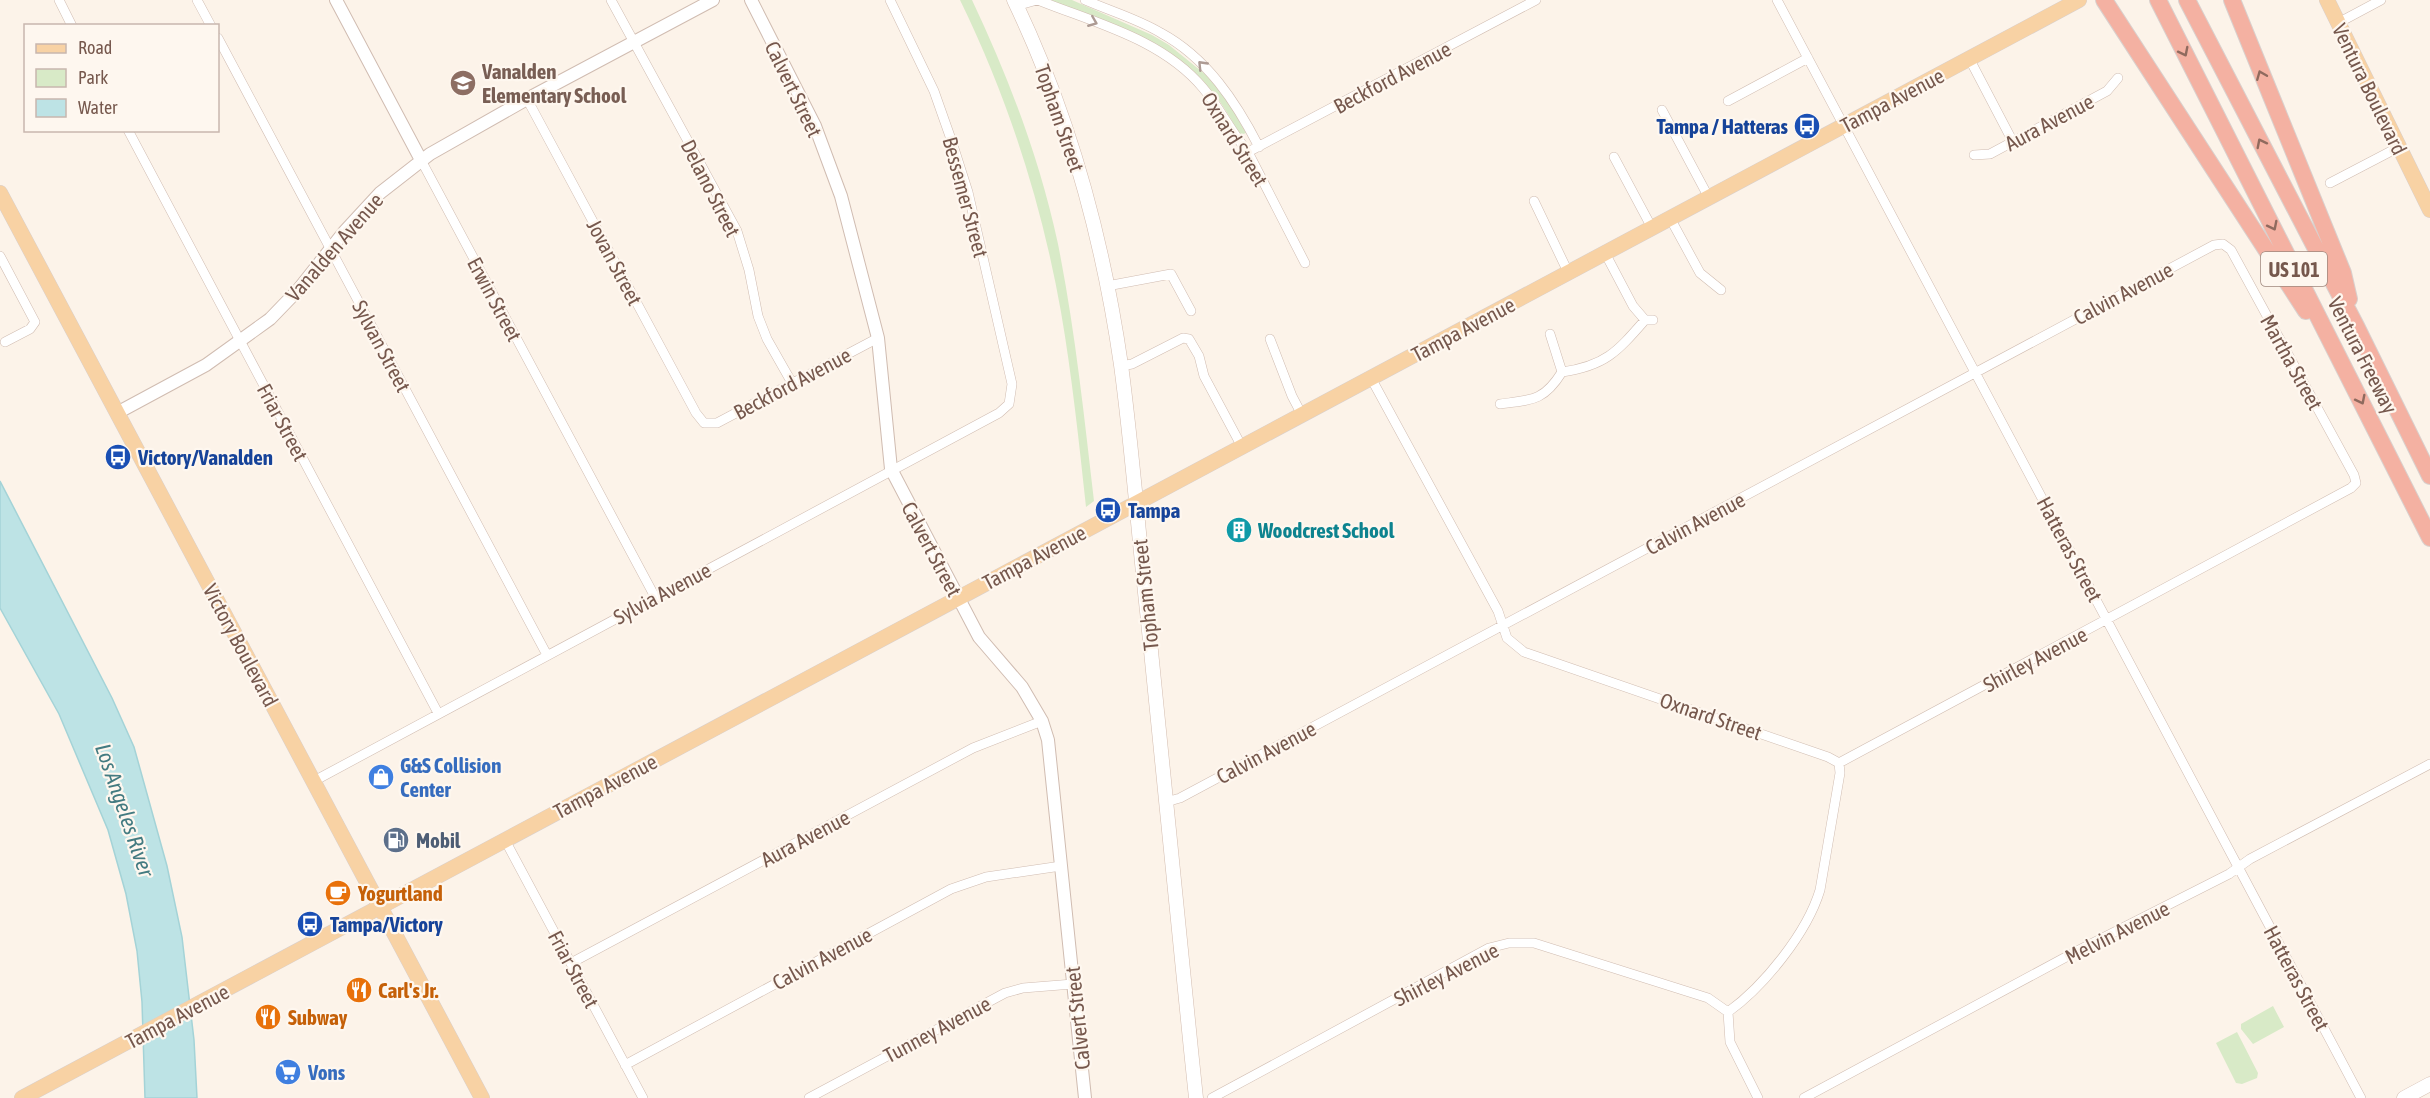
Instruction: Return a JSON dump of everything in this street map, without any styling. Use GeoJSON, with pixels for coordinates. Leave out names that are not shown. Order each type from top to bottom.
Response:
{"type":"FeatureCollection","features":[{"type":"Feature","properties":{"kind":"highway"},"geometry":{"type":"LineString","coordinates":[[2104,0],[2266,252],[2347,373]]}},
{"type":"Feature","properties":{"kind":"highway","name":"Ventura Freeway"},"geometry":{"type":"LineString","coordinates":[[2158,0],[2430,538]]}},
{"type":"Feature","properties":{"kind":"highway","name":"Ventura Freeway"},"geometry":{"type":"LineString","coordinates":[[2187,0],[2356,326],[2430,476]]}},
{"type":"Feature","properties":{"kind":"highway"},"geometry":{"type":"LineString","coordinates":[[2232,0],[2343,273],[2356,326]]}},
{"type":"Feature","properties":{"kind":"main road","name":"Tampa Avenue"},"geometry":{"type":"LineString","coordinates":[[22,1098],[2079,0]]}},
{"type":"Feature","properties":{"kind":"main road","name":"Ventura Boulevard"},"geometry":{"type":"LineString","coordinates":[[2327,0],[2430,210]]}},
{"type":"Feature","properties":{"kind":"main road","name":"Topham Street"},"geometry":{"type":"LineString","coordinates":[[1015,3],[1067,133],[1089,204],[1121,366],[1196,1098]]}},
{"type":"Feature","properties":{"kind":"main road","name":"Victory Boulevard"},"geometry":{"type":"LineString","coordinates":[[0,193],[482,1098]]}},
{"type":"Feature","properties":{"kind":"main road"},"geometry":{"type":"LineString","coordinates":[[2404,1098],[2430,1084]]}},
{"type":"Feature","properties":{"kind":"street"},"geometry":{"type":"LineString","coordinates":[[59,0],[71,24]]}},
{"type":"Feature","properties":{"kind":"street"},"geometry":{"type":"LineString","coordinates":[[197,0],[210,24]]}},
{"type":"Feature","properties":{"kind":"street","name":"Erwin Street"},"geometry":{"type":"LineString","coordinates":[[336,0],[655,597]]}},
{"type":"Feature","properties":{"kind":"street","name":"Delano Street"},"geometry":{"type":"LineString","coordinates":[[611,0],[736,231],[749,270],[758,316],[767,339],[792,383]]}},
{"type":"Feature","properties":{"kind":"street","name":"Vanalden Avenue"},"geometry":{"type":"LineString","coordinates":[[117,413],[206,365],[278,312],[344,232],[380,193],[421,160],[470,130],[713,0]]}},
{"type":"Feature","properties":{"kind":"street","name":"Calvert Street"},"geometry":{"type":"LineString","coordinates":[[751,0],[815,126],[841,196],[878,338],[891,470],[984,645],[1022,687],[1042,721],[1048,740],[1085,1098]]}},
{"type":"Feature","properties":{"kind":"street","name":"Bessemer Street"},"geometry":{"type":"LineString","coordinates":[[890,0],[934,91],[968,192],[1012,384],[1009,404]]}},
{"type":"Feature","properties":{"kind":"street","name":"Oxnard Street"},"geometry":{"type":"LineString","coordinates":[[1015,3],[1038,0],[1154,46],[1184,68],[1223,113],[1238,140],[1248,152],[1305,263]]}},
{"type":"Feature","properties":{"kind":"street","name":"Oxnard Street"},"geometry":{"type":"LineString","coordinates":[[1085,0],[1161,32],[1196,58],[1236,105],[1259,147]]}},
{"type":"Feature","properties":{"kind":"street","name":"Beckford Avenue"},"geometry":{"type":"LineString","coordinates":[[1248,152],[1536,0]]}},
{"type":"Feature","properties":{"kind":"street","name":"Hatteras Street"},"geometry":{"type":"LineString","coordinates":[[1777,0],[2361,1098]]}},
{"type":"Feature","properties":{"kind":"street"},"geometry":{"type":"LineString","coordinates":[[2338,23],[2381,0]]}},
{"type":"Feature","properties":{"kind":"street","name":"Sylvan Street"},"geometry":{"type":"LineString","coordinates":[[219,40],[547,655]]}},
{"type":"Feature","properties":{"kind":"street"},"geometry":{"type":"LineString","coordinates":[[1728,101],[1808,58]]}},
{"type":"Feature","properties":{"kind":"street"},"geometry":{"type":"LineString","coordinates":[[1969,58],[2013,142]]}},
{"type":"Feature","properties":{"kind":"street","name":"Aura Avenue"},"geometry":{"type":"LineString","coordinates":[[1974,155],[1990,154],[2013,142],[2108,91],[2118,78]]}},
{"type":"Feature","properties":{"kind":"street","name":"Jovan Street"},"geometry":{"type":"LineString","coordinates":[[528,99],[696,413],[704,423]]}},
{"type":"Feature","properties":{"kind":"street"},"geometry":{"type":"LineString","coordinates":[[1662,110],[1709,198]]}},
{"type":"Feature","properties":{"kind":"street","name":"Friar Street"},"geometry":{"type":"LineString","coordinates":[[129,132],[438,713]]}},
{"type":"Feature","properties":{"kind":"street"},"geometry":{"type":"LineString","coordinates":[[2330,183],[2399,147]]}},
{"type":"Feature","properties":{"kind":"street"},"geometry":{"type":"LineString","coordinates":[[1614,157],[1652,228]]}},
{"type":"Feature","properties":{"kind":"street"},"geometry":{"type":"LineString","coordinates":[[1534,201],[1568,272]]}},
{"type":"Feature","properties":{"kind":"street"},"geometry":{"type":"LineString","coordinates":[[1670,219],[1700,273],[1721,290]]}},
{"type":"Feature","properties":{"kind":"street","name":"Calvin Avenue"},"geometry":{"type":"LineString","coordinates":[[1166,802],[1180,798],[1502,627],[2214,245],[2223,244]]}},
{"type":"Feature","properties":{"kind":"street","name":"Martha Street"},"geometry":{"type":"LineString","coordinates":[[2223,244],[2231,250],[2354,475],[2356,483]]}},
{"type":"Feature","properties":{"kind":"street"},"geometry":{"type":"LineString","coordinates":[[1500,404],[1531,400],[1546,394],[1562,372],[1594,366],[1609,358],[1649,320],[1633,306],[1605,253]]}},
{"type":"Feature","properties":{"kind":"street"},"geometry":{"type":"LineString","coordinates":[[0,256],[35,322],[34,326],[5,342]]}},
{"type":"Feature","properties":{"kind":"street"},"geometry":{"type":"LineString","coordinates":[[1107,286],[1171,274],[1191,311]]}},
{"type":"Feature","properties":{"kind":"street"},"geometry":{"type":"LineString","coordinates":[[1550,334],[1562,372]]}},
{"type":"Feature","properties":{"kind":"street","name":"Beckford Avenue"},"geometry":{"type":"LineString","coordinates":[[704,423],[717,423],[878,338]]}},
{"type":"Feature","properties":{"kind":"street"},"geometry":{"type":"LineString","coordinates":[[1121,366],[1132,364],[1183,338],[1189,339],[1198,356],[1204,376],[1242,447]]}},
{"type":"Feature","properties":{"kind":"street"},"geometry":{"type":"LineString","coordinates":[[1270,339],[1292,396],[1302,415]]}},
{"type":"Feature","properties":{"kind":"street","name":"Oxnard Street"},"geometry":{"type":"LineString","coordinates":[[1371,378],[1498,611],[1507,638],[1524,652],[1828,757],[1839,763]]}},
{"type":"Feature","properties":{"kind":"street","name":"Sylvia Avenue"},"geometry":{"type":"LineString","coordinates":[[314,780],[999,413],[1009,404]]}},
{"type":"Feature","properties":{"kind":"street","name":"Shirley Avenue"},"geometry":{"type":"LineString","coordinates":[[1839,763],[2351,489],[2356,483]]}},
{"type":"Feature","properties":{"kind":"street","name":"Aura Avenue"},"geometry":{"type":"LineString","coordinates":[[571,963],[974,748],[1042,721]]}},
{"type":"Feature","properties":{"kind":"street"},"geometry":{"type":"LineString","coordinates":[[1758,1098],[1730,1042],[1728,1012],[1761,984],[1815,909],[1840,773],[1839,763]]}},
{"type":"Feature","properties":{"kind":"street","name":"Melvin Avenue"},"geometry":{"type":"LineString","coordinates":[[1804,1098],[2430,764]]}},
{"type":"Feature","properties":{"kind":"street","name":"Friar Street"},"geometry":{"type":"LineString","coordinates":[[505,840],[643,1098]]}},
{"type":"Feature","properties":{"kind":"street","name":"Calvin Avenue"},"geometry":{"type":"LineString","coordinates":[[625,1065],[951,889],[986,877],[1061,866]]}},
{"type":"Feature","properties":{"kind":"street","name":"Shirley Avenue"},"geometry":{"type":"LineString","coordinates":[[1212,1098],[1489,948],[1509,943],[1534,943],[1585,958],[1708,998],[1728,1012]]}},
{"type":"Feature","properties":{"kind":"street","name":"Tunney Avenue"},"geometry":{"type":"LineString","coordinates":[[809,1098],[1005,993],[1023,988],[1073,984]]}},
{"type":"Feature","properties":{"kind":"green space"},"geometry":{"type":"Polygon","coordinates":[[[960,0],[972,0],[999,59],[1033,150],[1051,213],[1069,308],[1083,404],[1094,501],[1086,507],[1065,336],[1044,231],[1008,113],[960,0]]]}},
{"type":"Feature","properties":{"kind":"green space"},"geometry":{"type":"Polygon","coordinates":[[[1050,0],[1072,0],[1152,35],[1169,45],[1206,75],[1226,98],[1246,133],[1240,135],[1210,89],[1176,58],[1136,35],[1050,0]]]}},
{"type":"Feature","properties":{"kind":"green space"},"geometry":{"type":"Polygon","coordinates":[[[2273,1006],[2284,1027],[2253,1044],[2241,1029],[2241,1024],[2273,1006]]]}},
{"type":"Feature","properties":{"kind":"green space"},"geometry":{"type":"Polygon","coordinates":[[[2237,1032],[2258,1073],[2257,1078],[2242,1084],[2236,1083],[2216,1043],[2237,1032]]]}},
{"type":"Feature","properties":{"kind":"water","name":"Los Angeles River"},"geometry":{"type":"Polygon","coordinates":[[[0,481],[112,698],[134,747],[167,866],[182,937],[194,1040],[197,1098],[145,1098],[142,1002],[137,951],[126,894],[108,830],[59,714],[0,608],[0,481]]]}},
{"type":"Feature","properties":{"kind":"place","name":"Vanalden Elementary School"},"geometry":{"type":"Point","coordinates":[463,83]}},
{"type":"Feature","properties":{"kind":"place","name":"Tampa / Hatteras"},"geometry":{"type":"Point","coordinates":[1807,126]}},
{"type":"Feature","properties":{"kind":"place","name":"Victory/Vanalden"},"geometry":{"type":"Point","coordinates":[118,457]}},
{"type":"Feature","properties":{"kind":"place","name":"Tampa"},"geometry":{"type":"Point","coordinates":[1108,510]}},
{"type":"Feature","properties":{"kind":"place","name":"Woodcrest School"},"geometry":{"type":"Point","coordinates":[1239,530]}},
{"type":"Feature","properties":{"kind":"place","name":"G&S Collision Center"},"geometry":{"type":"Point","coordinates":[381,777]}},
{"type":"Feature","properties":{"kind":"place","name":"Mobil"},"geometry":{"type":"Point","coordinates":[396,840]}},
{"type":"Feature","properties":{"kind":"place","name":"Yogurtland"},"geometry":{"type":"Point","coordinates":[338,893]}},
{"type":"Feature","properties":{"kind":"place","name":"Tampa/Victory"},"geometry":{"type":"Point","coordinates":[310,924]}},
{"type":"Feature","properties":{"kind":"place","name":"Carl's Jr."},"geometry":{"type":"Point","coordinates":[359,990]}},
{"type":"Feature","properties":{"kind":"place","name":"Subway"},"geometry":{"type":"Point","coordinates":[268,1017]}},
{"type":"Feature","properties":{"kind":"place","name":"Vons"},"geometry":{"type":"Point","coordinates":[288,1072]}}]}
